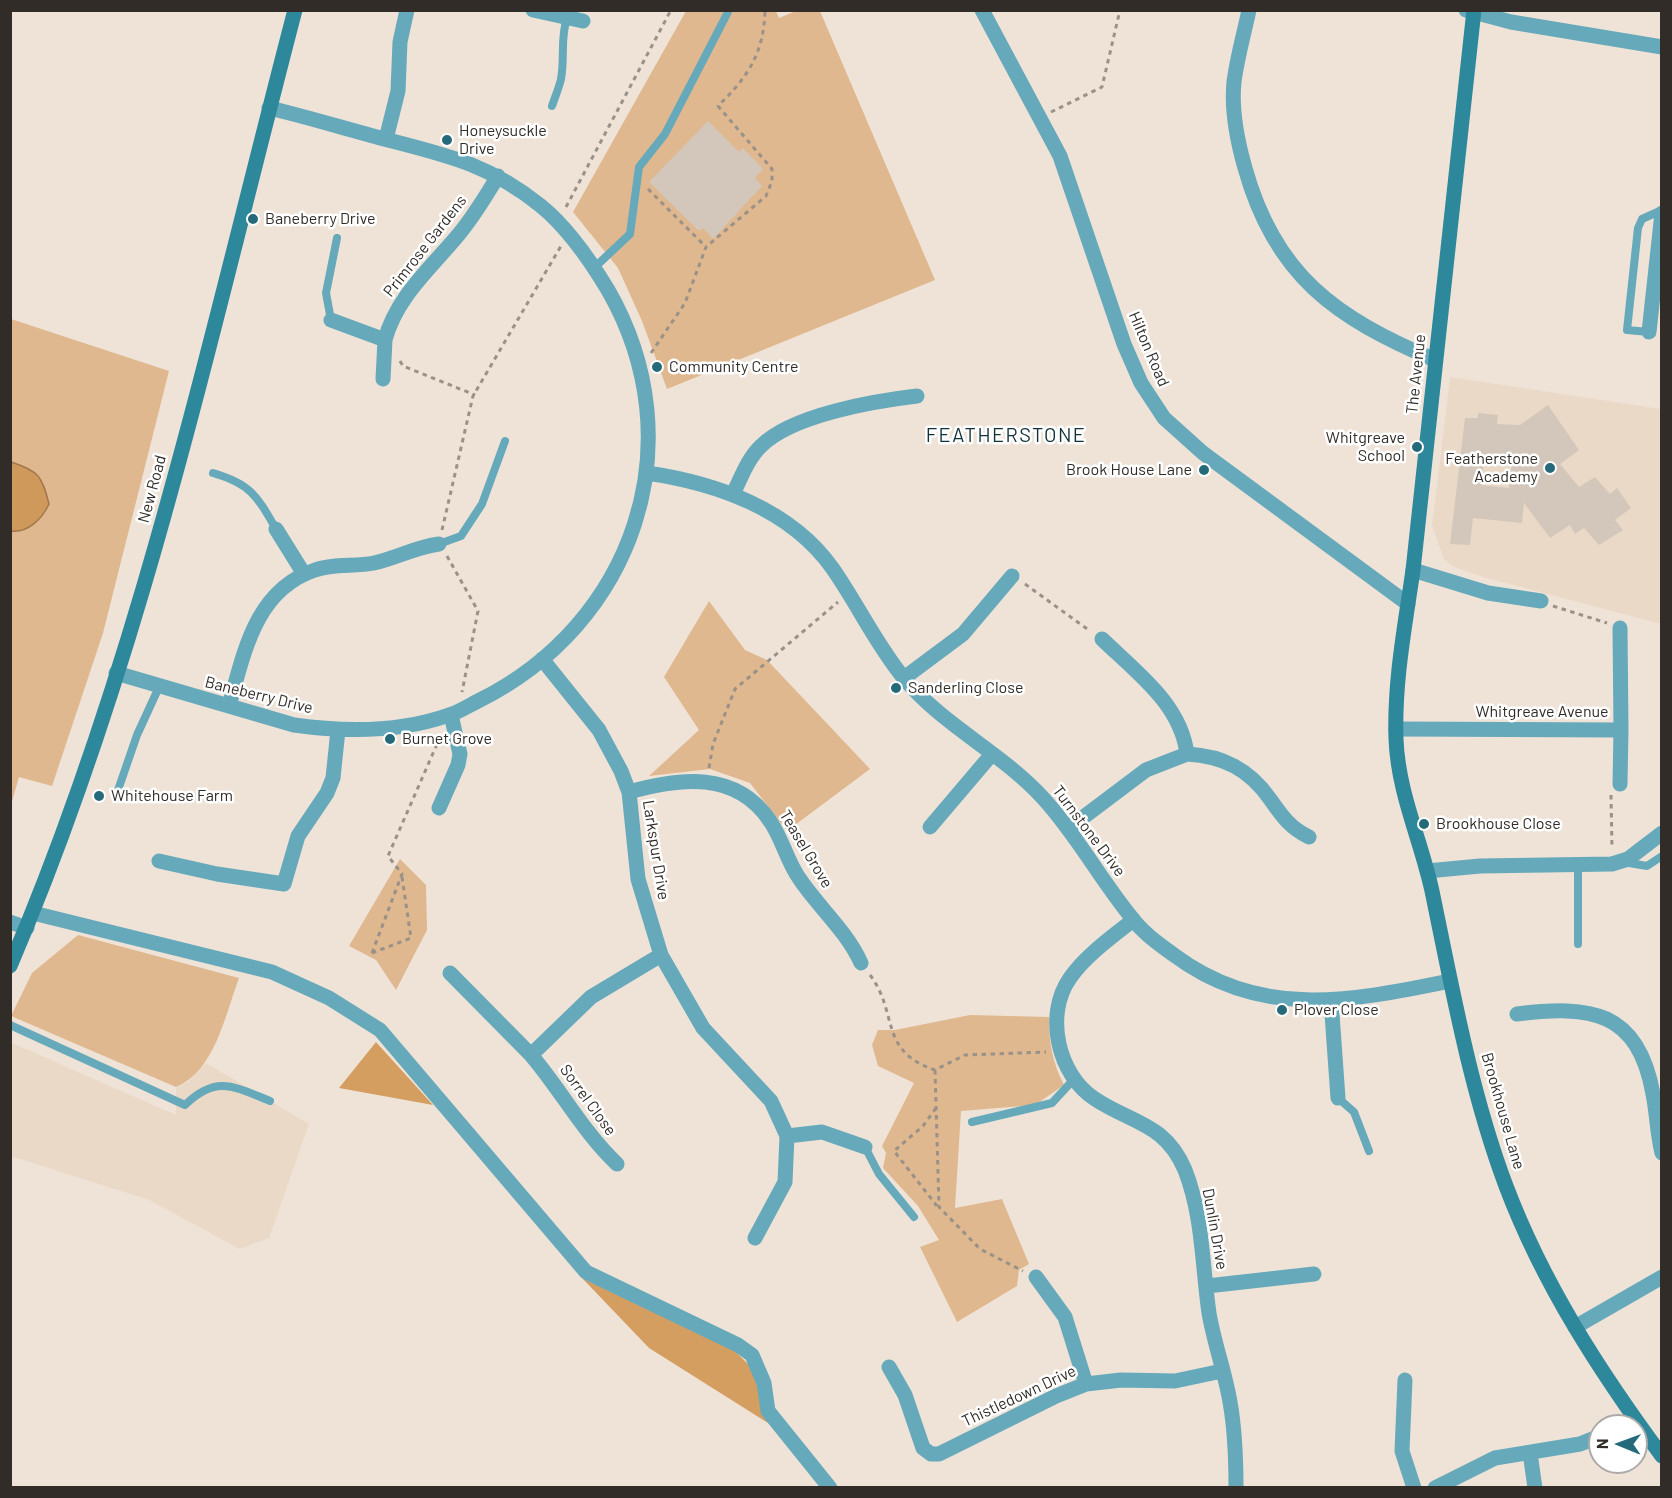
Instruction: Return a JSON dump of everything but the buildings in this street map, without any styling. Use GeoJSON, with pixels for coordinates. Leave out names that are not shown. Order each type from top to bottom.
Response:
{"type":"FeatureCollection","features":[{"type":"Feature","properties":{"kind":"street","name":"New Road"},"geometry":{"type":"LineString","coordinates":[[10,966],[33,913],[116,673],[170,494],[295,10]]}},
{"type":"Feature","properties":{"kind":"street"},"geometry":{"type":"LineString","coordinates":[[386,139],[398,91],[400,42],[407,10]]}},
{"type":"Feature","properties":{"kind":"street"},"geometry":{"type":"LineString","coordinates":[[533,10],[583,21]]}},
{"type":"Feature","properties":{"kind":"street","name":"Hilton Road"},"geometry":{"type":"LineString","coordinates":[[982,10],[1060,156],[1124,344],[1141,383],[1164,418],[1203,453],[1408,604]]}},
{"type":"Feature","properties":{"kind":"street"},"geometry":{"type":"LineString","coordinates":[[1249,10],[1234,82],[1233,112],[1240,150],[1263,221],[1286,258],[1327,302],[1354,322],[1388,340],[1435,360]]}},
{"type":"Feature","properties":{"kind":"street"},"geometry":{"type":"LineString","coordinates":[[1471,11],[1511,22],[1662,47]]}},
{"type":"Feature","properties":{"kind":"street","name":"The Avenue"},"geometry":{"type":"LineString","coordinates":[[1396,735],[1399,662],[1413,570],[1471,11]]}},
{"type":"Feature","properties":{"kind":"street","name":"Baneberry Drive"},"geometry":{"type":"LineString","coordinates":[[116,673],[294,725],[338,730],[418,724],[451,715],[496,693],[542,659],[586,616],[615,573],[639,509],[647,473],[647,415],[639,365],[623,316],[595,267],[563,228],[498,176],[452,156],[269,108]]}},
{"type":"Feature","properties":{"kind":"street","name":"Primrose Gardens"},"geometry":{"type":"LineString","coordinates":[[383,379],[385,340],[389,324],[399,305],[460,232],[498,176]]}},
{"type":"Feature","properties":{"kind":"street"},"geometry":{"type":"LineString","coordinates":[[1649,332],[1662,211]]}},
{"type":"Feature","properties":{"kind":"street"},"geometry":{"type":"LineString","coordinates":[[331,321],[385,340]]}},
{"type":"Feature","properties":{"kind":"street"},"geometry":{"type":"LineString","coordinates":[[733,494],[760,447],[780,432],[854,406],[917,396]]}},
{"type":"Feature","properties":{"kind":"street","name":"Turnstone Drive"},"geometry":{"type":"LineString","coordinates":[[647,473],[677,477],[733,494],[779,519],[813,546],[833,568],[883,650],[904,678],[937,713],[1030,783],[1069,828],[1133,920],[1179,960],[1226,987],[1287,1000],[1331,1000],[1384,995],[1450,981]]}},
{"type":"Feature","properties":{"kind":"street"},"geometry":{"type":"LineString","coordinates":[[276,529],[304,574]]}},
{"type":"Feature","properties":{"kind":"street"},"geometry":{"type":"LineString","coordinates":[[229,706],[258,617],[267,602],[304,574],[316,569],[374,563],[440,544]]}},
{"type":"Feature","properties":{"kind":"street"},"geometry":{"type":"LineString","coordinates":[[1413,570],[1488,592],[1540,601]]}},
{"type":"Feature","properties":{"kind":"street"},"geometry":{"type":"LineString","coordinates":[[904,678],[963,634],[1012,576]]}},
{"type":"Feature","properties":{"kind":"street","name":"Whitgreave Avenue"},"geometry":{"type":"LineString","coordinates":[[1396,735],[1621,730],[1620,628]]}},
{"type":"Feature","properties":{"kind":"street"},"geometry":{"type":"LineString","coordinates":[[1101,639],[1158,694],[1177,719],[1184,733],[1187,754]]}},
{"type":"Feature","properties":{"kind":"street","name":"Larkspur Drive"},"geometry":{"type":"LineString","coordinates":[[542,659],[599,730],[621,771],[628,792],[638,879],[661,955],[703,1028],[771,1101],[788,1136],[785,1182],[755,1238]]}},
{"type":"Feature","properties":{"kind":"street"},"geometry":{"type":"LineString","coordinates":[[439,808],[458,765],[460,754],[451,715]]}},
{"type":"Feature","properties":{"kind":"street"},"geometry":{"type":"LineString","coordinates":[[159,861],[217,874],[284,884],[297,836],[327,793],[333,778],[338,730]]}},
{"type":"Feature","properties":{"kind":"street"},"geometry":{"type":"LineString","coordinates":[[1620,784],[1621,730]]}},
{"type":"Feature","properties":{"kind":"street","name":"Brookhouse Lane"},"geometry":{"type":"LineString","coordinates":[[1396,735],[1405,801],[1427,871],[1450,981],[1505,1184],[1523,1228],[1575,1327],[1606,1380],[1631,1414]]}},
{"type":"Feature","properties":{"kind":"street"},"geometry":{"type":"LineString","coordinates":[[930,827],[992,754]]}},
{"type":"Feature","properties":{"kind":"street"},"geometry":{"type":"LineString","coordinates":[[1069,828],[1146,770],[1187,754],[1203,755],[1229,762],[1244,770],[1255,780],[1283,819],[1295,830],[1309,837]]}},
{"type":"Feature","properties":{"kind":"street","name":"Teasel Grove"},"geometry":{"type":"LineString","coordinates":[[628,792],[674,782],[707,782],[740,793],[758,806],[771,821],[797,876],[850,940],[861,963]]}},
{"type":"Feature","properties":{"kind":"street"},"geometry":{"type":"LineString","coordinates":[[1427,871],[1480,866],[1578,866],[1617,863],[1640,851],[1662,833]]}},
{"type":"Feature","properties":{"kind":"street"},"geometry":{"type":"LineString","coordinates":[[33,913],[272,972],[329,998],[380,1030],[586,1272],[738,1345],[752,1355],[764,1383],[768,1411],[830,1488]]}},
{"type":"Feature","properties":{"kind":"street","name":"Dunlin Drive"},"geometry":{"type":"LineString","coordinates":[[1133,920],[1093,953],[1070,977],[1063,990],[1058,1020],[1060,1052],[1075,1078],[1093,1098],[1148,1124],[1162,1135],[1174,1150],[1184,1169],[1198,1217],[1213,1333],[1234,1427],[1236,1488]]}},
{"type":"Feature","properties":{"kind":"street"},"geometry":{"type":"LineString","coordinates":[[10,922],[27,928]]}},
{"type":"Feature","properties":{"kind":"street"},"geometry":{"type":"LineString","coordinates":[[531,1055],[591,997],[661,955]]}},
{"type":"Feature","properties":{"kind":"street","name":"Sorrel Close"},"geometry":{"type":"LineString","coordinates":[[450,973],[531,1055],[550,1077],[599,1148],[616,1164]]}},
{"type":"Feature","properties":{"kind":"street"},"geometry":{"type":"LineString","coordinates":[[1331,1000],[1338,1098]]}},
{"type":"Feature","properties":{"kind":"street"},"geometry":{"type":"LineString","coordinates":[[1517,1014],[1568,1009],[1592,1012],[1610,1020],[1626,1033],[1638,1049],[1647,1070],[1662,1153]]}},
{"type":"Feature","properties":{"kind":"street"},"geometry":{"type":"LineString","coordinates":[[788,1136],[822,1132],[865,1147]]}},
{"type":"Feature","properties":{"kind":"street"},"geometry":{"type":"LineString","coordinates":[[1207,1286],[1314,1274]]}},
{"type":"Feature","properties":{"kind":"street"},"geometry":{"type":"LineString","coordinates":[[1036,1277],[1065,1317],[1086,1384]]}},
{"type":"Feature","properties":{"kind":"street"},"geometry":{"type":"LineString","coordinates":[[1575,1327],[1662,1277]]}},
{"type":"Feature","properties":{"kind":"street","name":"Thistledown Drive"},"geometry":{"type":"LineString","coordinates":[[889,1367],[905,1395],[923,1448],[930,1454],[939,1454],[1039,1403],[1086,1384],[1121,1380],[1175,1381],[1222,1371]]}},
{"type":"Feature","properties":{"kind":"street"},"geometry":{"type":"LineString","coordinates":[[1405,1380],[1402,1451],[1414,1488]]}},
{"type":"Feature","properties":{"kind":"street","name":"Brookhouse Lane"},"geometry":{"type":"LineString","coordinates":[[1648,1437],[1662,1456]]}},
{"type":"Feature","properties":{"kind":"street"},"geometry":{"type":"LineString","coordinates":[[1435,1488],[1495,1458],[1588,1441]]}},
{"type":"Feature","properties":{"kind":"street"},"geometry":{"type":"LineString","coordinates":[[1530,1453],[1535,1488]]}},
{"type":"Feature","properties":{"kind":"lane"},"geometry":{"type":"LineString","coordinates":[[595,267],[630,234],[636,177],[647,154],[665,134],[729,10]]}},
{"type":"Feature","properties":{"kind":"lane"},"geometry":{"type":"LineString","coordinates":[[552,106],[561,80],[564,50],[562,34],[567,18]]}},
{"type":"Feature","properties":{"kind":"lane"},"geometry":{"type":"LineString","coordinates":[[1649,332],[1628,330],[1638,228],[1642,219],[1662,211]]}},
{"type":"Feature","properties":{"kind":"lane"},"geometry":{"type":"LineString","coordinates":[[331,321],[326,294],[337,238]]}},
{"type":"Feature","properties":{"kind":"lane"},"geometry":{"type":"LineString","coordinates":[[440,544],[461,536],[483,504],[505,441]]}},
{"type":"Feature","properties":{"kind":"lane"},"geometry":{"type":"LineString","coordinates":[[213,473],[238,480],[252,491],[276,529]]}},
{"type":"Feature","properties":{"kind":"lane"},"geometry":{"type":"LineString","coordinates":[[117,793],[137,735],[159,687]]}},
{"type":"Feature","properties":{"kind":"lane"},"geometry":{"type":"LineString","coordinates":[[1617,863],[1647,866],[1662,856]]}},
{"type":"Feature","properties":{"kind":"lane"},"geometry":{"type":"LineString","coordinates":[[1578,866],[1578,944]]}},
{"type":"Feature","properties":{"kind":"lane"},"geometry":{"type":"LineString","coordinates":[[10,1024],[185,1105],[198,1092],[215,1085],[232,1085],[270,1101]]}},
{"type":"Feature","properties":{"kind":"lane"},"geometry":{"type":"LineString","coordinates":[[972,1122],[1052,1103],[1075,1078]]}},
{"type":"Feature","properties":{"kind":"lane"},"geometry":{"type":"LineString","coordinates":[[1338,1098],[1354,1112],[1369,1151]]}},
{"type":"Feature","properties":{"kind":"lane"},"geometry":{"type":"LineString","coordinates":[[865,1147],[879,1174],[914,1217]]}},
{"type":"Feature","properties":{"kind":"path"},"geometry":{"type":"LineString","coordinates":[[473,396],[563,228],[671,10]]}},
{"type":"Feature","properties":{"kind":"path"},"geometry":{"type":"LineString","coordinates":[[639,365],[656,348],[685,303],[706,247],[766,196],[772,181],[772,169],[718,106],[740,85],[754,62],[763,31],[765,10]]}},
{"type":"Feature","properties":{"kind":"path"},"geometry":{"type":"LineString","coordinates":[[1039,118],[1102,87],[1120,10]]}},
{"type":"Feature","properties":{"kind":"path"},"geometry":{"type":"LineString","coordinates":[[636,177],[706,247]]}},
{"type":"Feature","properties":{"kind":"path"},"geometry":{"type":"LineString","coordinates":[[385,340],[403,366],[476,395],[473,396],[440,544],[461,577],[478,611],[464,686],[388,856],[402,874],[411,938],[372,953],[402,874]]}},
{"type":"Feature","properties":{"kind":"path"},"geometry":{"type":"LineString","coordinates":[[1012,576],[1101,639]]}},
{"type":"Feature","properties":{"kind":"path"},"geometry":{"type":"LineString","coordinates":[[707,782],[714,744],[735,689],[849,594]]}},
{"type":"Feature","properties":{"kind":"path"},"geometry":{"type":"LineString","coordinates":[[1540,601],[1620,628]]}},
{"type":"Feature","properties":{"kind":"path"},"geometry":{"type":"LineString","coordinates":[[1617,863],[1611,790],[1620,790],[1620,784]]}},
{"type":"Feature","properties":{"kind":"path"},"geometry":{"type":"LineString","coordinates":[[861,963],[875,981],[898,1044],[907,1057],[916,1064],[935,1070],[965,1055],[1060,1052]]}},
{"type":"Feature","properties":{"kind":"path"},"geometry":{"type":"LineString","coordinates":[[935,1070],[939,1207]]}},
{"type":"Feature","properties":{"kind":"path"},"geometry":{"type":"LineString","coordinates":[[936,1108],[923,1126],[894,1150],[939,1207],[980,1249],[1036,1277]]}},
{"type":"Feature","properties":{"kind":"shaded area"},"geometry":{"type":"Polygon","coordinates":[[[686,11],[776,11],[779,18],[796,11],[820,11],[935,280],[667,389],[642,321],[618,268],[573,212],[686,11]]]}},
{"type":"Feature","properties":{"kind":"shaded area"},"geometry":{"type":"Polygon","coordinates":[[[11,319],[169,371],[103,633],[52,786],[19,777],[11,805],[11,319]]]}},
{"type":"Feature","properties":{"kind":"shaded area","name":"Featherstone Academy"},"geometry":{"type":"Polygon","coordinates":[[[1450,377],[1661,409],[1661,624],[1483,577],[1454,567],[1444,559],[1432,526],[1450,377]]]}},
{"type":"Feature","properties":{"kind":"shaded area"},"geometry":{"type":"Polygon","coordinates":[[[11,462],[28,468],[38,476],[49,504],[34,524],[17,531],[11,531],[11,462]]]}},
{"type":"Feature","properties":{"kind":"shaded area"},"geometry":{"type":"Polygon","coordinates":[[[709,601],[745,650],[767,660],[870,769],[787,831],[750,783],[710,769],[649,776],[699,730],[664,677],[709,601]]]}},
{"type":"Feature","properties":{"kind":"shaded area"},"geometry":{"type":"Polygon","coordinates":[[[400,859],[426,885],[427,930],[396,990],[376,960],[349,946],[400,859]]]}},
{"type":"Feature","properties":{"kind":"shaded area"},"geometry":{"type":"Polygon","coordinates":[[[78,935],[239,978],[217,1040],[200,1068],[189,1079],[176,1087],[11,1016],[32,973],[78,935]]]}},
{"type":"Feature","properties":{"kind":"shaded area"},"geometry":{"type":"Polygon","coordinates":[[[970,1015],[1049,1017],[1052,1052],[1064,1085],[1035,1105],[961,1111],[955,1208],[1002,1199],[1029,1264],[1019,1270],[1017,1286],[957,1322],[920,1247],[939,1240],[918,1206],[883,1168],[886,1153],[882,1146],[914,1083],[878,1066],[872,1045],[878,1030],[895,1030],[970,1015]]]}},
{"type":"Feature","properties":{"kind":"shaded area"},"geometry":{"type":"Polygon","coordinates":[[[10,1042],[176,1115],[176,1087],[188,1082],[206,1063],[309,1124],[269,1238],[240,1249],[149,1200],[11,1156],[10,1042]]]}},
{"type":"Feature","properties":{"kind":"shaded area"},"geometry":{"type":"Polygon","coordinates":[[[376,1042],[433,1105],[339,1088],[376,1042]]]}},
{"type":"Feature","properties":{"kind":"shaded area"},"geometry":{"type":"Polygon","coordinates":[[[582,1278],[735,1351],[752,1368],[768,1423],[649,1348],[582,1278]]]}},
{"type":"Feature","properties":{"kind":"place","name":"Honeysuckle Drive"},"geometry":{"type":"Point","coordinates":[447,140]}},
{"type":"Feature","properties":{"kind":"place","name":"Baneberry Drive"},"geometry":{"type":"Point","coordinates":[253,219]}},
{"type":"Feature","properties":{"kind":"place","name":"Community Centre"},"geometry":{"type":"Point","coordinates":[657,367]}},
{"type":"Feature","properties":{"kind":"place","name":"Whitgreave School"},"geometry":{"type":"Point","coordinates":[1417,447]}},
{"type":"Feature","properties":{"kind":"place","name":"Featherstone Academy"},"geometry":{"type":"Point","coordinates":[1550,468]}},
{"type":"Feature","properties":{"kind":"place","name":"Brook House Lane"},"geometry":{"type":"Point","coordinates":[1204,470]}},
{"type":"Feature","properties":{"kind":"place","name":"Sanderling Close"},"geometry":{"type":"Point","coordinates":[896,688]}},
{"type":"Feature","properties":{"kind":"place","name":"Burnet Grove"},"geometry":{"type":"Point","coordinates":[390,739]}},
{"type":"Feature","properties":{"kind":"place","name":"Whitehouse Farm"},"geometry":{"type":"Point","coordinates":[99,796]}},
{"type":"Feature","properties":{"kind":"place","name":"Brookhouse Close"},"geometry":{"type":"Point","coordinates":[1424,824]}},
{"type":"Feature","properties":{"kind":"place","name":"Plover Close"},"geometry":{"type":"Point","coordinates":[1282,1010]}},
{"type":"Feature","properties":{"kind":"district","name":"FEATHERSTONE"},"geometry":{"type":"Point","coordinates":[1006,435]}}]}
